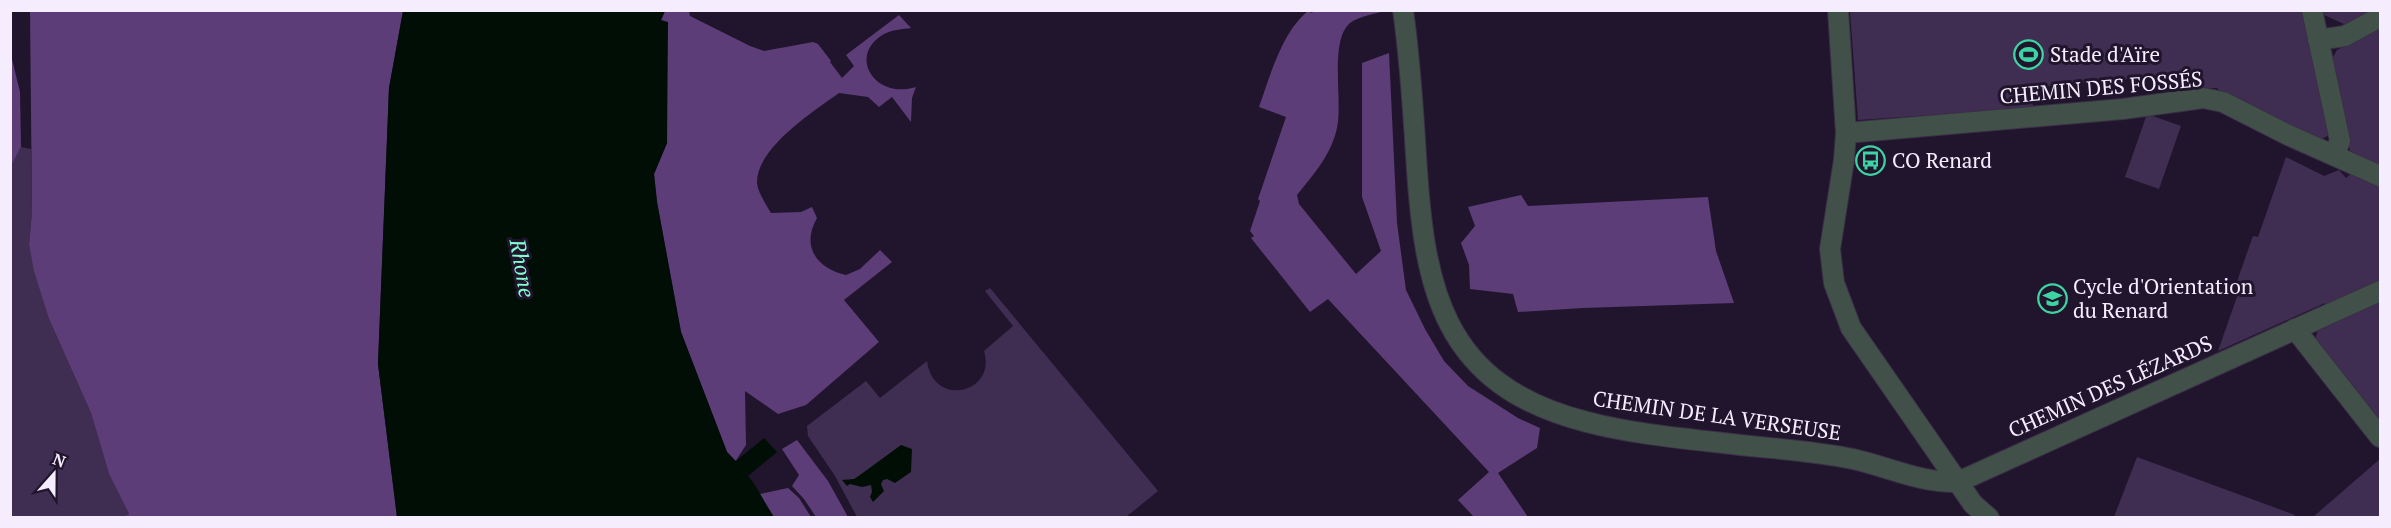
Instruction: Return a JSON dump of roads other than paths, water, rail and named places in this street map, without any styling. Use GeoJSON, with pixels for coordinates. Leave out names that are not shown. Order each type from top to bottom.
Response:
{"type":"FeatureCollection","features":[{"type":"Feature","properties":{"kind":"street","name":"CHEMIN DE LA VERSEUSE"},"geometry":{"type":"LineString","coordinates":[[1403,10],[1411,61],[1420,220],[1429,272],[1442,312],[1456,338],[1487,374],[1508,390],[1529,401],[1586,422],[1699,440],[1828,455],[1879,466],[1932,482],[1958,482]]}},
{"type":"Feature","properties":{"kind":"street"},"geometry":{"type":"LineString","coordinates":[[1838,10],[1846,133],[1830,249],[1834,283],[1851,328],[1973,504],[1989,518]]}},
{"type":"Feature","properties":{"kind":"street"},"geometry":{"type":"LineString","coordinates":[[2312,10],[2340,141],[2334,154]]}},
{"type":"Feature","properties":{"kind":"street"},"geometry":{"type":"LineString","coordinates":[[2318,40],[2345,36],[2380,17]]}},
{"type":"Feature","properties":{"kind":"street","name":"CHEMIN DES FOSSÉS"},"geometry":{"type":"LineString","coordinates":[[1846,133],[2123,109],[2203,98],[2223,102],[2288,135],[2380,176]]}},
{"type":"Feature","properties":{"kind":"street","name":"CHEMIN DES LÉZARDS"},"geometry":{"type":"LineString","coordinates":[[1958,482],[2380,291]]}},
{"type":"Feature","properties":{"kind":"street"},"geometry":{"type":"LineString","coordinates":[[2295,329],[2380,437]]}},
{"type":"Feature","properties":{"kind":"water","name":"Rhone"},"geometry":{"type":"Polygon","coordinates":[[[403,11],[665,11],[661,20],[668,22],[667,143],[654,174],[681,332],[727,452],[736,461],[764,438],[777,452],[748,476],[774,517],[397,517],[378,364],[389,88],[403,11]]]}},
{"type":"Feature","properties":{"kind":"water"},"geometry":{"type":"Polygon","coordinates":[[[901,445],[912,449],[911,472],[895,483],[887,479],[883,480],[881,484],[884,491],[873,502],[870,497],[871,485],[862,487],[850,484],[847,486],[842,480],[854,479],[901,445]]]}},
{"type":"Feature","properties":{"kind":"place","name":"Stade d'Aïre"},"geometry":{"type":"Point","coordinates":[2029,54]}},
{"type":"Feature","properties":{"kind":"place","name":"CO Renard"},"geometry":{"type":"Point","coordinates":[1871,160]}},
{"type":"Feature","properties":{"kind":"place","name":"Cycle d'Orientation du Renard"},"geometry":{"type":"Point","coordinates":[2052,298]}}]}
